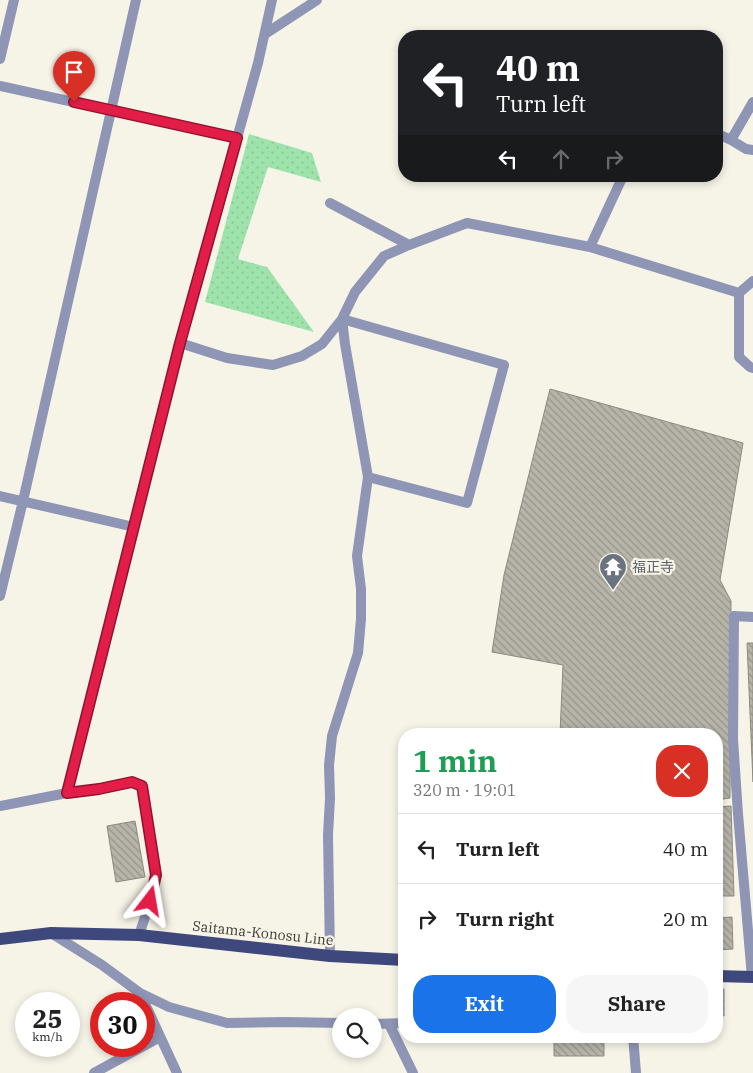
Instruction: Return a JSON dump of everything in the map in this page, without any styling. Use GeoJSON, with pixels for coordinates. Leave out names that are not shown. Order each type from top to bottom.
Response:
{"type":"FeatureCollection","features":[{"type":"Feature","properties":{"kind":"main road","name":"Saitama-Konosu Line"},"geometry":{"type":"LineString","coordinates":[[0,939],[51,933],[140,935],[330,956],[398,960]]}},
{"type":"Feature","properties":{"kind":"main road"},"geometry":{"type":"LineString","coordinates":[[723,976],[752,977]]}},
{"type":"Feature","properties":{"kind":"street"},"geometry":{"type":"LineString","coordinates":[[0,59],[14,0]]}},
{"type":"Feature","properties":{"kind":"street"},"geometry":{"type":"LineString","coordinates":[[0,596],[136,0]]}},
{"type":"Feature","properties":{"kind":"street"},"geometry":{"type":"LineString","coordinates":[[67,793],[180,343],[258,63],[272,0]]}},
{"type":"Feature","properties":{"kind":"street"},"geometry":{"type":"LineString","coordinates":[[264,34],[317,0]]}},
{"type":"Feature","properties":{"kind":"street"},"geometry":{"type":"LineString","coordinates":[[0,86],[237,138]]}},
{"type":"Feature","properties":{"kind":"street"},"geometry":{"type":"LineString","coordinates":[[731,140],[753,102]]}},
{"type":"Feature","properties":{"kind":"street"},"geometry":{"type":"LineString","coordinates":[[723,136],[753,150]]}},
{"type":"Feature","properties":{"kind":"street"},"geometry":{"type":"LineString","coordinates":[[590,247],[620,182]]}},
{"type":"Feature","properties":{"kind":"street"},"geometry":{"type":"LineString","coordinates":[[330,203],[410,245]]}},
{"type":"Feature","properties":{"kind":"street"},"geometry":{"type":"LineString","coordinates":[[180,343],[227,358],[273,365],[302,356],[322,344],[342,319],[355,292],[384,256],[467,223],[590,247],[739,293]]}},
{"type":"Feature","properties":{"kind":"street"},"geometry":{"type":"LineString","coordinates":[[753,281],[739,293],[739,357],[753,368]]}},
{"type":"Feature","properties":{"kind":"street"},"geometry":{"type":"LineString","coordinates":[[330,956],[329,765],[332,736],[358,653],[361,588],[357,556],[368,477],[342,319]]}},
{"type":"Feature","properties":{"kind":"street"},"geometry":{"type":"LineString","coordinates":[[342,319],[504,365],[467,503],[368,477]]}},
{"type":"Feature","properties":{"kind":"street"},"geometry":{"type":"LineString","coordinates":[[0,496],[134,527]]}},
{"type":"Feature","properties":{"kind":"street"},"geometry":{"type":"LineString","coordinates":[[752,977],[733,739],[733,679],[734,616],[753,617]]}},
{"type":"Feature","properties":{"kind":"street"},"geometry":{"type":"LineString","coordinates":[[0,806],[132,782],[142,786],[156,875],[140,935]]}},
{"type":"Feature","properties":{"kind":"street"},"geometry":{"type":"LineString","coordinates":[[51,933],[102,965],[139,992]]}},
{"type":"Feature","properties":{"kind":"street"},"geometry":{"type":"LineString","coordinates":[[155,1000],[169,1007],[227,1023],[332,1023]]}},
{"type":"Feature","properties":{"kind":"street"},"geometry":{"type":"LineString","coordinates":[[382,1024],[398,1023]]}},
{"type":"Feature","properties":{"kind":"street"},"geometry":{"type":"LineString","coordinates":[[389,1024],[398,1042]]}},
{"type":"Feature","properties":{"kind":"street"},"geometry":{"type":"LineString","coordinates":[[155,1026],[177,1073]]}},
{"type":"Feature","properties":{"kind":"street"},"geometry":{"type":"LineString","coordinates":[[94,1073],[160,1037]]}},
{"type":"Feature","properties":{"kind":"street"},"geometry":{"type":"LineString","coordinates":[[398,1043],[413,1073]]}},
{"type":"Feature","properties":{"kind":"street"},"geometry":{"type":"LineString","coordinates":[[634,1043],[636,1073]]}},
{"type":"Feature","properties":{"kind":"green space"},"geometry":{"type":"Polygon","coordinates":[[[249,134],[312,153],[321,182],[268,167],[238,259],[267,267],[314,332],[205,302],[249,134]]]}},
{"type":"Feature","properties":{"kind":"building","name":"福正寺"},"geometry":{"type":"Polygon","coordinates":[[[550,389],[743,443],[720,580],[731,601],[730,798],[723,799],[723,728],[560,728],[563,665],[492,652],[504,575],[550,389]]]}},
{"type":"Feature","properties":{"kind":"building"},"geometry":{"type":"Polygon","coordinates":[[[747,643],[753,643],[753,782],[747,643]]]}},
{"type":"Feature","properties":{"kind":"building"},"geometry":{"type":"Polygon","coordinates":[[[731,806],[734,896],[723,896],[723,807],[731,806]]]}},
{"type":"Feature","properties":{"kind":"building"},"geometry":{"type":"Polygon","coordinates":[[[135,821],[145,877],[116,882],[107,826],[135,821]]]}},
{"type":"Feature","properties":{"kind":"building"},"geometry":{"type":"Polygon","coordinates":[[[732,917],[733,949],[723,950],[723,918],[732,917]]]}},
{"type":"Feature","properties":{"kind":"building"},"geometry":{"type":"Polygon","coordinates":[[[723,989],[724,989],[723,1016],[723,989]]]}},
{"type":"Feature","properties":{"kind":"building"},"geometry":{"type":"Polygon","coordinates":[[[554,1043],[604,1043],[604,1056],[554,1056],[554,1043]]]}},
{"type":"Feature","properties":{"kind":"place","name":"福正寺"},"geometry":{"type":"Point","coordinates":[613,591]}},
{"type":"Feature","properties":{"kind":"route"},"geometry":{"type":"LineString","coordinates":[[74,102],[237,138],[180,343],[67,793],[132,782],[142,786],[156,875],[150,901]]}}]}
